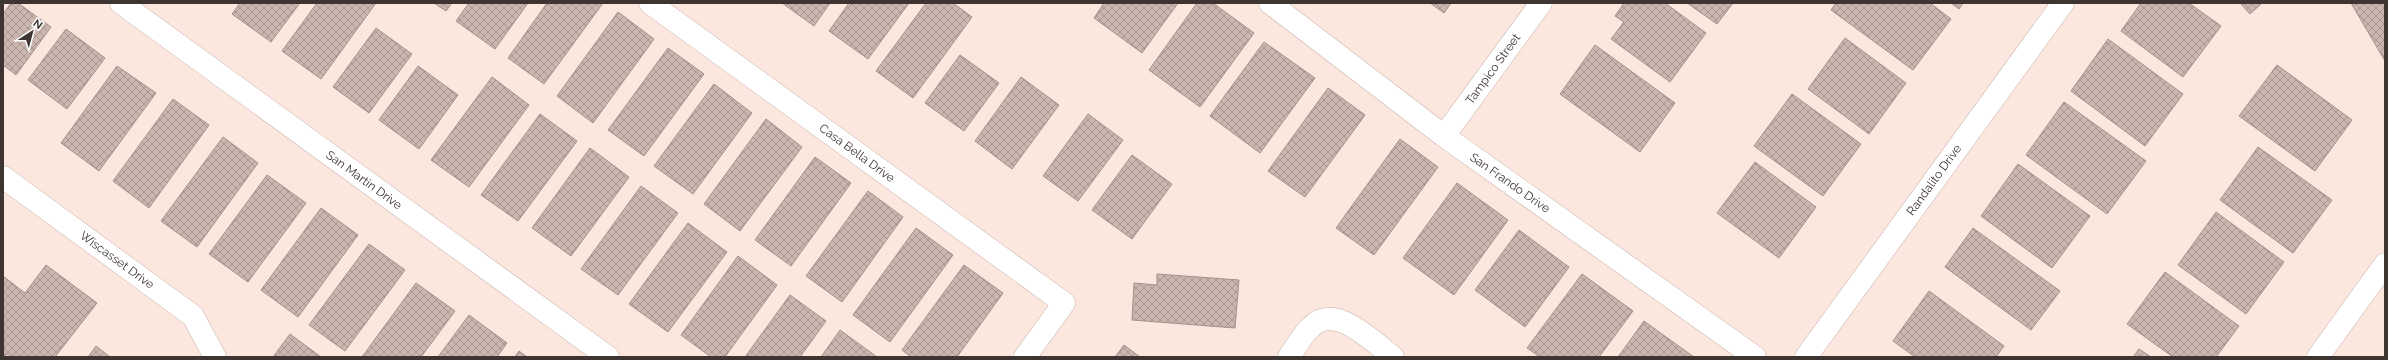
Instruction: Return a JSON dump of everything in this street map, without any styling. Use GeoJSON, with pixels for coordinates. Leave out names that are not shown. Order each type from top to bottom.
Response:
{"type":"FeatureCollection","features":[{"type":"Feature","properties":{"kind":"street","name":"San Martin Drive"},"geometry":{"type":"LineString","coordinates":[[120,3],[608,357]]}},
{"type":"Feature","properties":{"kind":"street","name":"Casa Bella Drive"},"geometry":{"type":"LineString","coordinates":[[650,3],[1064,303],[1024,357]]}},
{"type":"Feature","properties":{"kind":"street","name":"San Frando Drive"},"geometry":{"type":"LineString","coordinates":[[1270,3],[1444,136],[1755,357]]}},
{"type":"Feature","properties":{"kind":"street","name":"Tampico Street"},"geometry":{"type":"LineString","coordinates":[[1444,136],[1541,3]]}},
{"type":"Feature","properties":{"kind":"street","name":"Randalito Drive"},"geometry":{"type":"LineString","coordinates":[[1806,357],[2063,3]]}},
{"type":"Feature","properties":{"kind":"street","name":"Wiscasset Drive"},"geometry":{"type":"LineString","coordinates":[[3,177],[193,316],[215,357]]}},
{"type":"Feature","properties":{"kind":"street"},"geometry":{"type":"LineString","coordinates":[[2318,357],[2385,264]]}},
{"type":"Feature","properties":{"kind":"street"},"geometry":{"type":"LineString","coordinates":[[1289,357],[1311,326],[1327,319],[1344,320],[1393,357]]}},
{"type":"Feature","properties":{"kind":"building"},"geometry":{"type":"Polygon","coordinates":[[[11,3],[18,3],[51,27],[16,75],[3,65],[3,14],[11,3]]]}},
{"type":"Feature","properties":{"kind":"building"},"geometry":{"type":"Polygon","coordinates":[[[240,3],[300,3],[271,42],[232,14],[240,3]]]}},
{"type":"Feature","properties":{"kind":"building"},"geometry":{"type":"Polygon","coordinates":[[[317,3],[376,3],[321,79],[282,51],[317,3]]]}},
{"type":"Feature","properties":{"kind":"building"},"geometry":{"type":"Polygon","coordinates":[[[434,3],[452,3],[446,11],[434,3]]]}},
{"type":"Feature","properties":{"kind":"building"},"geometry":{"type":"Polygon","coordinates":[[[469,3],[528,3],[495,49],[456,21],[469,3]]]}},
{"type":"Feature","properties":{"kind":"building"},"geometry":{"type":"Polygon","coordinates":[[[547,3],[603,3],[544,84],[508,58],[547,3]]]}},
{"type":"Feature","properties":{"kind":"building"},"geometry":{"type":"Polygon","coordinates":[[[782,3],[830,3],[814,26],[782,3]]]}},
{"type":"Feature","properties":{"kind":"building"},"geometry":{"type":"Polygon","coordinates":[[[849,3],[909,3],[868,59],[829,31],[849,3]]]}},
{"type":"Feature","properties":{"kind":"building"},"geometry":{"type":"Polygon","coordinates":[[[926,3],[953,3],[972,17],[913,98],[876,71],[926,3]]]}},
{"type":"Feature","properties":{"kind":"building"},"geometry":{"type":"Polygon","coordinates":[[[1104,3],[1178,3],[1142,53],[1094,18],[1104,3]]]}},
{"type":"Feature","properties":{"kind":"building"},"geometry":{"type":"Polygon","coordinates":[[[1197,3],[1213,3],[1254,33],[1200,107],[1149,70],[1197,3]]]}},
{"type":"Feature","properties":{"kind":"building"},"geometry":{"type":"Polygon","coordinates":[[[1430,3],[1451,3],[1444,13],[1430,3]]]}},
{"type":"Feature","properties":{"kind":"building"},"geometry":{"type":"Polygon","coordinates":[[[1624,3],[1665,3],[1706,33],[1670,82],[1611,39],[1624,22],[1615,16],[1624,3]]]}},
{"type":"Feature","properties":{"kind":"building"},"geometry":{"type":"Polygon","coordinates":[[[1687,3],[1733,3],[1717,24],[1687,3]]]}},
{"type":"Feature","properties":{"kind":"building"},"geometry":{"type":"Polygon","coordinates":[[[1836,3],[1930,3],[1951,19],[1913,70],[1831,10],[1836,3]]]}},
{"type":"Feature","properties":{"kind":"building"},"geometry":{"type":"Polygon","coordinates":[[[1951,3],[1963,3],[1959,9],[1951,3]]]}},
{"type":"Feature","properties":{"kind":"building"},"geometry":{"type":"Polygon","coordinates":[[[2141,3],[2189,3],[2221,26],[2183,77],[2121,31],[2141,3]]]}},
{"type":"Feature","properties":{"kind":"building"},"geometry":{"type":"Polygon","coordinates":[[[2240,3],[2262,3],[2250,14],[2240,3]]]}},
{"type":"Feature","properties":{"kind":"building"},"geometry":{"type":"Polygon","coordinates":[[[2351,3],[2385,3],[2385,61],[2351,3]]]}},
{"type":"Feature","properties":{"kind":"building"},"geometry":{"type":"Polygon","coordinates":[[[618,12],[654,39],[593,123],[557,96],[618,12]]]}},
{"type":"Feature","properties":{"kind":"building"},"geometry":{"type":"Polygon","coordinates":[[[376,28],[412,54],[369,113],[333,87],[376,28]]]}},
{"type":"Feature","properties":{"kind":"building"},"geometry":{"type":"Polygon","coordinates":[[[66,29],[105,58],[67,109],[28,80],[66,29]]]}},
{"type":"Feature","properties":{"kind":"building"},"geometry":{"type":"Polygon","coordinates":[[[1845,38],[1906,83],[1869,134],[1808,89],[1845,38]]]}},
{"type":"Feature","properties":{"kind":"building"},"geometry":{"type":"Polygon","coordinates":[[[2108,39],[2183,94],[2145,146],[2071,91],[2108,39]]]}},
{"type":"Feature","properties":{"kind":"building"},"geometry":{"type":"Polygon","coordinates":[[[1264,42],[1315,78],[1260,153],[1210,116],[1264,42]]]}},
{"type":"Feature","properties":{"kind":"building"},"geometry":{"type":"Polygon","coordinates":[[[1595,45],[1675,103],[1640,152],[1560,94],[1595,45]]]}},
{"type":"Feature","properties":{"kind":"building"},"geometry":{"type":"Polygon","coordinates":[[[668,48],[704,74],[644,156],[608,130],[668,48]]]}},
{"type":"Feature","properties":{"kind":"building"},"geometry":{"type":"Polygon","coordinates":[[[960,55],[999,83],[964,131],[925,103],[960,55]]]}},
{"type":"Feature","properties":{"kind":"building"},"geometry":{"type":"Polygon","coordinates":[[[2277,65],[2352,120],[2315,171],[2239,116],[2277,65]]]}},
{"type":"Feature","properties":{"kind":"building"},"geometry":{"type":"Polygon","coordinates":[[[117,66],[156,93],[99,171],[61,143],[117,66]]]}},
{"type":"Feature","properties":{"kind":"building"},"geometry":{"type":"Polygon","coordinates":[[[418,66],[458,95],[419,149],[379,120],[418,66]]]}},
{"type":"Feature","properties":{"kind":"building"},"geometry":{"type":"Polygon","coordinates":[[[492,77],[529,105],[469,187],[431,160],[492,77]]]}},
{"type":"Feature","properties":{"kind":"building"},"geometry":{"type":"Polygon","coordinates":[[[1021,77],[1059,105],[1012,169],[975,141],[1021,77]]]}},
{"type":"Feature","properties":{"kind":"building"},"geometry":{"type":"Polygon","coordinates":[[[714,84],[752,113],[693,194],[654,166],[714,84]]]}},
{"type":"Feature","properties":{"kind":"building"},"geometry":{"type":"Polygon","coordinates":[[[1328,88],[1365,115],[1305,197],[1268,171],[1328,88]]]}},
{"type":"Feature","properties":{"kind":"building"},"geometry":{"type":"Polygon","coordinates":[[[1792,94],[1861,144],[1823,196],[1754,146],[1792,94]]]}},
{"type":"Feature","properties":{"kind":"building"},"geometry":{"type":"Polygon","coordinates":[[[173,99],[209,125],[149,208],[113,181],[173,99]]]}},
{"type":"Feature","properties":{"kind":"building"},"geometry":{"type":"Polygon","coordinates":[[[2064,102],[2146,161],[2107,214],[2026,155],[2064,102]]]}},
{"type":"Feature","properties":{"kind":"building"},"geometry":{"type":"Polygon","coordinates":[[[540,114],[577,141],[518,221],[481,195],[540,114]]]}},
{"type":"Feature","properties":{"kind":"building"},"geometry":{"type":"Polygon","coordinates":[[[1088,114],[1123,140],[1078,201],[1043,176],[1088,114]]]}},
{"type":"Feature","properties":{"kind":"building"},"geometry":{"type":"Polygon","coordinates":[[[766,119],[802,147],[740,231],[704,204],[766,119]]]}},
{"type":"Feature","properties":{"kind":"building"},"geometry":{"type":"Polygon","coordinates":[[[223,137],[258,163],[197,247],[161,221],[223,137]]]}},
{"type":"Feature","properties":{"kind":"building"},"geometry":{"type":"Polygon","coordinates":[[[1400,139],[1438,167],[1374,255],[1336,228],[1400,139]]]}},
{"type":"Feature","properties":{"kind":"building"},"geometry":{"type":"Polygon","coordinates":[[[2258,147],[2332,200],[2293,253],[2220,200],[2258,147]]]}},
{"type":"Feature","properties":{"kind":"building"},"geometry":{"type":"Polygon","coordinates":[[[590,148],[629,177],[571,256],[532,228],[590,148]]]}},
{"type":"Feature","properties":{"kind":"building"},"geometry":{"type":"Polygon","coordinates":[[[1132,155],[1172,184],[1132,239],[1092,210],[1132,155]]]}},
{"type":"Feature","properties":{"kind":"building"},"geometry":{"type":"Polygon","coordinates":[[[815,157],[851,183],[791,266],[755,240],[815,157]]]}},
{"type":"Feature","properties":{"kind":"building"},"geometry":{"type":"Polygon","coordinates":[[[1755,162],[1816,207],[1779,258],[1717,213],[1755,162]]]}},
{"type":"Feature","properties":{"kind":"building"},"geometry":{"type":"Polygon","coordinates":[[[2018,164],[2090,216],[2052,268],[1981,216],[2018,164]]]}},
{"type":"Feature","properties":{"kind":"building"},"geometry":{"type":"Polygon","coordinates":[[[267,175],[306,203],[248,282],[209,254],[267,175]]]}},
{"type":"Feature","properties":{"kind":"building"},"geometry":{"type":"Polygon","coordinates":[[[1457,183],[1508,220],[1454,295],[1403,258],[1457,183]]]}},
{"type":"Feature","properties":{"kind":"building"},"geometry":{"type":"Polygon","coordinates":[[[641,186],[678,213],[618,295],[581,269],[641,186]]]}},
{"type":"Feature","properties":{"kind":"building"},"geometry":{"type":"Polygon","coordinates":[[[868,191],[903,217],[842,302],[806,276],[868,191]]]}},
{"type":"Feature","properties":{"kind":"building"},"geometry":{"type":"Polygon","coordinates":[[[321,208],[358,235],[298,317],[261,290],[321,208]]]}},
{"type":"Feature","properties":{"kind":"building"},"geometry":{"type":"Polygon","coordinates":[[[2216,212],[2284,262],[2246,314],[2178,265],[2216,212]]]}},
{"type":"Feature","properties":{"kind":"building"},"geometry":{"type":"Polygon","coordinates":[[[688,223],[727,252],[668,332],[629,304],[688,223]]]}},
{"type":"Feature","properties":{"kind":"building"},"geometry":{"type":"Polygon","coordinates":[[[916,228],[953,255],[890,342],[853,315],[916,228]]]}},
{"type":"Feature","properties":{"kind":"building"},"geometry":{"type":"Polygon","coordinates":[[[1973,228],[2060,291],[2031,330],[1945,267],[1973,228]]]}},
{"type":"Feature","properties":{"kind":"building"},"geometry":{"type":"Polygon","coordinates":[[[1519,230],[1569,267],[1525,327],[1475,290],[1519,230]]]}},
{"type":"Feature","properties":{"kind":"building"},"geometry":{"type":"Polygon","coordinates":[[[369,244],[405,270],[345,351],[309,325],[369,244]]]}},
{"type":"Feature","properties":{"kind":"building"},"geometry":{"type":"Polygon","coordinates":[[[738,256],[777,285],[725,357],[711,357],[681,335],[738,256]]]}},
{"type":"Feature","properties":{"kind":"building"},"geometry":{"type":"Polygon","coordinates":[[[46,265],[97,303],[55,357],[11,357],[8,354],[4,357],[3,276],[25,293],[46,265]]]}},
{"type":"Feature","properties":{"kind":"building"},"geometry":{"type":"Polygon","coordinates":[[[964,265],[1003,293],[957,357],[911,357],[902,350],[964,265]]]}},
{"type":"Feature","properties":{"kind":"building"},"geometry":{"type":"Polygon","coordinates":[[[2165,272],[2239,326],[2216,357],[2173,357],[2127,324],[2165,272]]]}},
{"type":"Feature","properties":{"kind":"building"},"geometry":{"type":"Polygon","coordinates":[[[1157,274],[1239,280],[1235,328],[1132,320],[1134,283],[1157,285],[1157,274]]]}},
{"type":"Feature","properties":{"kind":"building"},"geometry":{"type":"Polygon","coordinates":[[[1582,274],[1633,311],[1599,357],[1540,357],[1527,348],[1582,274]]]}},
{"type":"Feature","properties":{"kind":"building"},"geometry":{"type":"Polygon","coordinates":[[[416,283],[455,311],[421,357],[362,357],[416,283]]]}},
{"type":"Feature","properties":{"kind":"building"},"geometry":{"type":"Polygon","coordinates":[[[1929,291],[2004,346],[1996,357],[1915,357],[1893,341],[1929,291]]]}},
{"type":"Feature","properties":{"kind":"building"},"geometry":{"type":"Polygon","coordinates":[[[790,295],[826,321],[800,357],[745,357],[790,295]]]}},
{"type":"Feature","properties":{"kind":"building"},"geometry":{"type":"Polygon","coordinates":[[[469,315],[507,343],[497,357],[438,357],[469,315]]]}},
{"type":"Feature","properties":{"kind":"building"},"geometry":{"type":"Polygon","coordinates":[[[1644,321],[1694,357],[1618,357],[1644,321]]]}},
{"type":"Feature","properties":{"kind":"building"},"geometry":{"type":"Polygon","coordinates":[[[840,330],[877,357],[821,357],[840,330]]]}},
{"type":"Feature","properties":{"kind":"building"},"geometry":{"type":"Polygon","coordinates":[[[290,334],[321,357],[273,357],[290,334]]]}},
{"type":"Feature","properties":{"kind":"building"},"geometry":{"type":"Polygon","coordinates":[[[1124,345],[1140,357],[1115,357],[1124,345]]]}},
{"type":"Feature","properties":{"kind":"building"},"geometry":{"type":"Polygon","coordinates":[[[96,346],[110,357],[88,357],[96,346]]]}},
{"type":"Feature","properties":{"kind":"building"},"geometry":{"type":"Polygon","coordinates":[[[2139,349],[2151,357],[2133,357],[2139,349]]]}},
{"type":"Feature","properties":{"kind":"building"},"geometry":{"type":"Polygon","coordinates":[[[519,351],[527,357],[515,357],[519,351]]]}}]}
